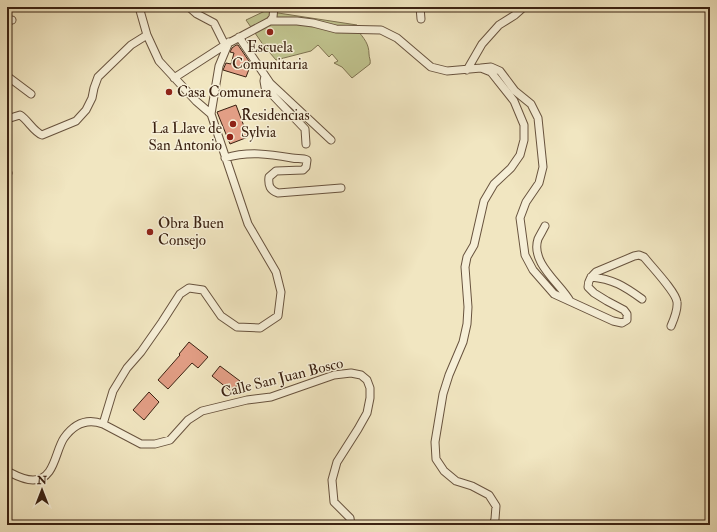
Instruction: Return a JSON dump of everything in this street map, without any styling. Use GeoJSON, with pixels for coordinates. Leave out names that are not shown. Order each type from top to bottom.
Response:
{"type":"FeatureCollection","features":[{"type":"Feature","properties":{"kind":"street"},"geometry":{"type":"LineString","coordinates":[[138,7],[147,35],[159,61],[196,101],[211,114]]}},
{"type":"Feature","properties":{"kind":"street"},"geometry":{"type":"LineString","coordinates":[[189,7],[197,14],[214,24],[227,44]]}},
{"type":"Feature","properties":{"kind":"street"},"geometry":{"type":"LineString","coordinates":[[270,21],[273,17],[274,7]]}},
{"type":"Feature","properties":{"kind":"street"},"geometry":{"type":"LineString","coordinates":[[420,7],[421,19]]}},
{"type":"Feature","properties":{"kind":"street"},"geometry":{"type":"LineString","coordinates":[[467,70],[482,44],[499,25],[515,15],[524,7]]}},
{"type":"Feature","properties":{"kind":"street"},"geometry":{"type":"LineString","coordinates":[[174,78],[227,44],[270,21],[313,23],[336,29],[381,30],[397,38],[431,68],[447,71],[467,70],[491,66],[500,71],[515,90],[531,104],[538,118],[543,167],[539,183],[526,202],[520,218],[525,255],[533,270],[554,294],[613,321],[622,323],[627,320],[627,314],[624,310],[594,293],[588,287],[588,282],[596,272],[634,256],[639,255],[644,257],[671,290],[677,300],[677,307],[671,326]]}},
{"type":"Feature","properties":{"kind":"street"},"geometry":{"type":"LineString","coordinates":[[7,119],[20,115],[24,117],[38,133],[42,135],[76,121],[86,110],[92,98],[98,77],[131,45],[147,35]]}},
{"type":"Feature","properties":{"kind":"street"},"geometry":{"type":"LineString","coordinates":[[239,37],[270,83],[331,140]]}},
{"type":"Feature","properties":{"kind":"street"},"geometry":{"type":"LineString","coordinates":[[103,424],[113,391],[127,368],[141,352],[180,294],[189,288],[203,290],[221,316],[237,327],[260,328],[278,316],[281,292],[276,272],[248,224],[211,114],[220,66],[227,44]]}},
{"type":"Feature","properties":{"kind":"street"},"geometry":{"type":"LineString","coordinates":[[481,68],[491,72],[514,101],[524,125],[524,140],[520,155],[511,168],[494,184],[484,201],[474,245],[467,257],[465,267],[468,307],[467,324],[463,342],[449,375],[443,394],[435,442],[436,459],[444,471],[456,481],[472,486],[489,495],[496,506],[493,525]]}},
{"type":"Feature","properties":{"kind":"street"},"geometry":{"type":"LineString","coordinates":[[7,76],[31,94]]}},
{"type":"Feature","properties":{"kind":"street"},"geometry":{"type":"LineString","coordinates":[[265,76],[265,87],[305,129],[306,144]]}},
{"type":"Feature","properties":{"kind":"street"},"geometry":{"type":"LineString","coordinates":[[225,158],[237,155],[267,153],[304,158],[307,160],[306,167],[303,170],[276,171],[269,177],[268,183],[274,192],[278,193],[341,188]]}},
{"type":"Feature","properties":{"kind":"street"},"geometry":{"type":"LineString","coordinates":[[546,226],[538,241],[538,251],[542,264],[555,283],[565,292],[570,302]]}},
{"type":"Feature","properties":{"kind":"street"},"geometry":{"type":"LineString","coordinates":[[591,277],[605,278],[624,286],[642,299]]}},
{"type":"Feature","properties":{"kind":"street","name":"Calle San Juan Bosco"},"geometry":{"type":"LineString","coordinates":[[7,471],[23,479],[34,480],[44,476],[52,468],[63,439],[79,424],[86,421],[96,421],[141,444],[155,444],[170,440],[188,420],[202,412],[247,400],[271,396],[334,375],[351,373],[361,374],[367,380],[370,388],[370,398],[366,413],[358,429],[337,462],[332,480],[334,502],[350,518],[351,525]]}},
{"type":"Feature","properties":{"kind":"green space"},"geometry":{"type":"Polygon","coordinates":[[[265,11],[357,25],[357,30],[364,38],[368,47],[370,64],[352,78],[342,67],[334,63],[338,61],[332,54],[329,57],[318,45],[311,51],[276,60],[246,20],[265,11]]]}},
{"type":"Feature","properties":{"kind":"building"},"geometry":{"type":"Polygon","coordinates":[[[236,45],[238,45],[251,64],[246,77],[223,70],[226,63],[231,64],[234,53],[230,52],[236,45]]]}},
{"type":"Feature","properties":{"kind":"building","name":"Residencias Sylvia"},"geometry":{"type":"Polygon","coordinates":[[[236,105],[248,137],[230,144],[217,112],[236,105]]]}},
{"type":"Feature","properties":{"kind":"building"},"geometry":{"type":"Polygon","coordinates":[[[189,342],[208,357],[198,368],[192,363],[168,389],[158,380],[180,355],[179,354],[189,342]]]}},
{"type":"Feature","properties":{"kind":"building"},"geometry":{"type":"Polygon","coordinates":[[[220,366],[240,381],[232,392],[212,376],[220,366]]]}},
{"type":"Feature","properties":{"kind":"building"},"geometry":{"type":"Polygon","coordinates":[[[149,392],[159,402],[144,420],[133,410],[149,392]]]}},
{"type":"Feature","properties":{"kind":"place","name":"Escuela Comunitaria"},"geometry":{"type":"Point","coordinates":[270,32]}},
{"type":"Feature","properties":{"kind":"place","name":"Casa Comunera"},"geometry":{"type":"Point","coordinates":[169,92]}},
{"type":"Feature","properties":{"kind":"place","name":"Residencias Sylvia"},"geometry":{"type":"Point","coordinates":[233,124]}},
{"type":"Feature","properties":{"kind":"place","name":"La Llave de San Antonio"},"geometry":{"type":"Point","coordinates":[230,137]}},
{"type":"Feature","properties":{"kind":"place","name":"Obra Buen Consejo"},"geometry":{"type":"Point","coordinates":[150,232]}}]}
